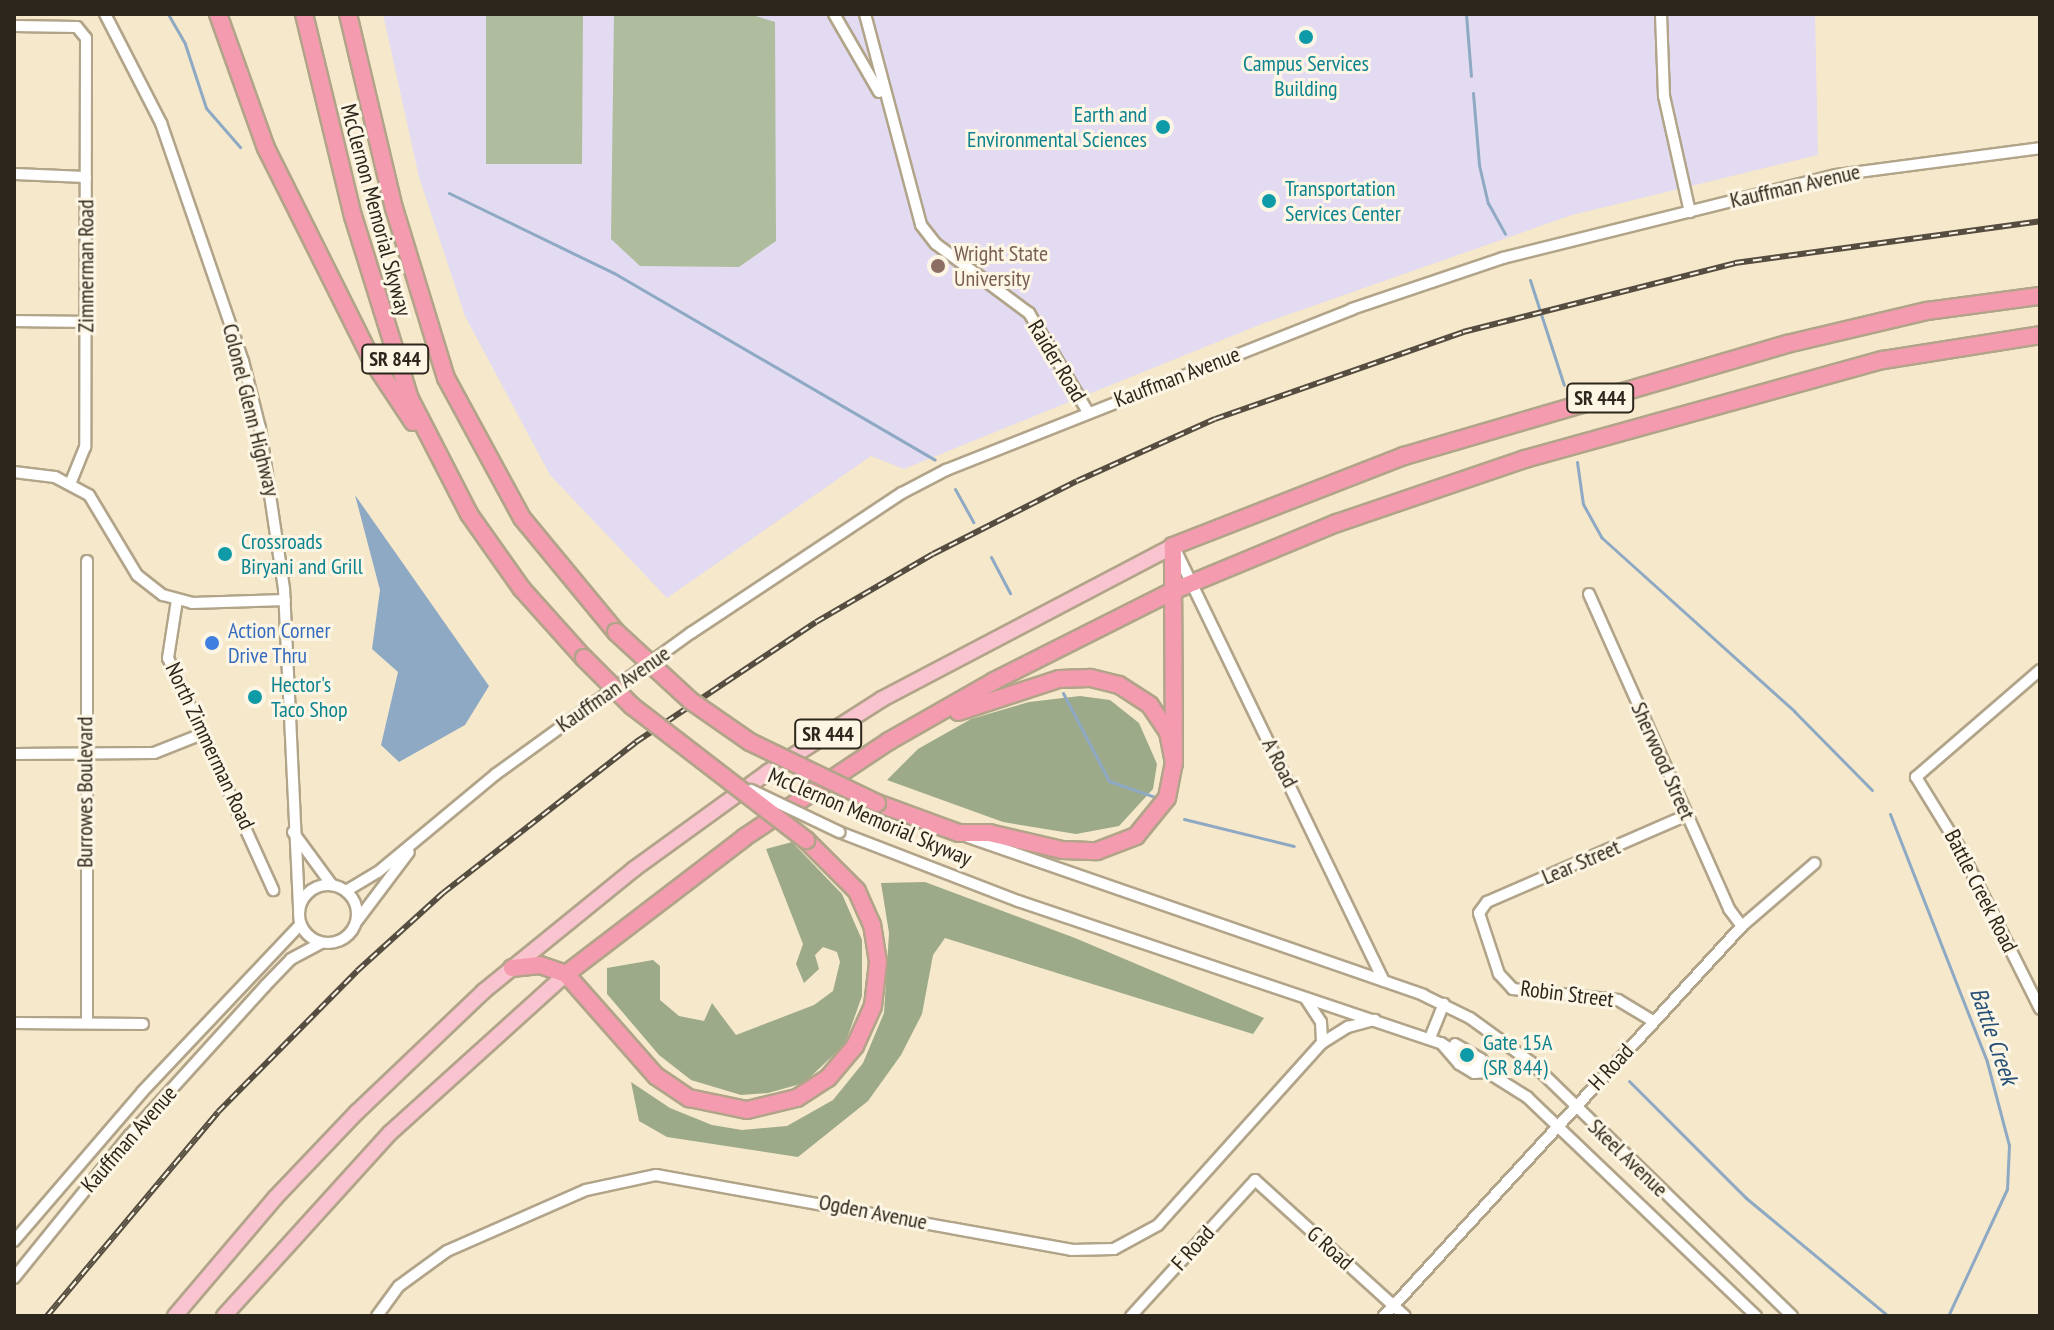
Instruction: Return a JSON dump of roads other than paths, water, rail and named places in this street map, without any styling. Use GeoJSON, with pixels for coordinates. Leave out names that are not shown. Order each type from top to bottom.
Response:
{"type":"FeatureCollection","features":[{"type":"Feature","properties":{"kind":"highway"},"geometry":{"type":"LineString","coordinates":[[218,14],[266,148],[389,390],[432,447]]}},
{"type":"Feature","properties":{"kind":"highway","name":"McClernon Memorial Skyway"},"geometry":{"type":"LineString","coordinates":[[304,14],[384,331],[432,447],[469,514],[522,589],[584,658],[632,706],[729,777]]}},
{"type":"Feature","properties":{"kind":"highway","name":"McClernon Memorial Skyway"},"geometry":{"type":"LineString","coordinates":[[348,14],[402,237],[446,378],[522,518],[616,632],[691,701],[750,742],[877,803],[959,833]]}},
{"type":"Feature","properties":{"kind":"highway","name":"SR 444"},"geometry":{"type":"LineString","coordinates":[[1173,546],[1404,456],[1773,348],[1877,321],[2040,296]]}},
{"type":"Feature","properties":{"kind":"highway","name":"SR 444"},"geometry":{"type":"LineString","coordinates":[[566,974],[733,845],[836,776],[967,695],[1175,590],[1337,523],[1525,459],[1883,360],[2040,335]]}},
{"type":"Feature","properties":{"kind":"highway"},"geometry":{"type":"LineString","coordinates":[[959,833],[989,833],[1080,851],[1122,845],[1149,826],[1163,806],[1174,763],[1173,546]]}},
{"type":"Feature","properties":{"kind":"highway"},"geometry":{"type":"LineString","coordinates":[[836,776],[969,706],[1074,678],[1119,685],[1145,701],[1168,732],[1174,763]]}},
{"type":"Feature","properties":{"kind":"highway"},"geometry":{"type":"LineString","coordinates":[[512,968],[540,965],[566,974],[656,1076],[681,1094],[709,1105],[747,1110],[797,1098],[828,1078],[855,1046],[873,1006],[878,974],[877,945],[865,906],[844,873],[729,777]]}},
{"type":"Feature","properties":{"kind":"main road","name":"SR 444"},"geometry":{"type":"LineString","coordinates":[[175,1316],[346,1122],[512,968],[634,869],[829,733],[1025,619],[1173,546]]}},
{"type":"Feature","properties":{"kind":"main road","name":"SR 444"},"geometry":{"type":"LineString","coordinates":[[224,1316],[390,1133],[566,974]]}},
{"type":"Feature","properties":{"kind":"street","name":"Colonel Glenn Highway"},"geometry":{"type":"LineString","coordinates":[[105,14],[161,123],[243,361],[266,458],[285,600],[291,831],[299,910]]}},
{"type":"Feature","properties":{"kind":"street","name":"Raider Road"},"geometry":{"type":"LineString","coordinates":[[834,14],[875,83],[891,124]]}},
{"type":"Feature","properties":{"kind":"street","name":"Raider Road"},"geometry":{"type":"LineString","coordinates":[[865,14],[891,124],[921,225],[936,244],[1029,313],[1088,412]]}},
{"type":"Feature","properties":{"kind":"street"},"geometry":{"type":"LineString","coordinates":[[1661,14],[1664,96],[1690,212]]}},
{"type":"Feature","properties":{"kind":"street","name":"Zimmerman Road"},"geometry":{"type":"LineString","coordinates":[[14,26],[77,27],[86,44],[85,447],[70,484]]}},
{"type":"Feature","properties":{"kind":"street","name":"Kauffman Avenue"},"geometry":{"type":"LineString","coordinates":[[346,891],[417,841],[572,717],[902,493],[1088,412],[1448,275],[1850,172],[2040,148]]}},
{"type":"Feature","properties":{"kind":"street"},"geometry":{"type":"LineString","coordinates":[[14,174],[86,177]]}},
{"type":"Feature","properties":{"kind":"street"},"geometry":{"type":"LineString","coordinates":[[14,321],[87,322]]}},
{"type":"Feature","properties":{"kind":"street"},"geometry":{"type":"LineString","coordinates":[[14,472],[70,484],[89,495],[137,575],[148,587],[177,600],[285,600]]}},
{"type":"Feature","properties":{"kind":"street","name":"A Road"},"geometry":{"type":"LineString","coordinates":[[1173,546],[1195,582],[1384,981]]}},
{"type":"Feature","properties":{"kind":"street","name":"Burrowes Boulevard"},"geometry":{"type":"LineString","coordinates":[[87,561],[84,754],[87,1023]]}},
{"type":"Feature","properties":{"kind":"street","name":"Sherwood Street"},"geometry":{"type":"LineString","coordinates":[[1589,594],[1729,909],[1742,926]]}},
{"type":"Feature","properties":{"kind":"street","name":"North Zimmerman Road"},"geometry":{"type":"LineString","coordinates":[[177,600],[168,658],[273,890]]}},
{"type":"Feature","properties":{"kind":"street","name":"Battle Creek Road"},"geometry":{"type":"LineString","coordinates":[[2040,670],[1916,777],[1959,847],[2040,1009]]}},
{"type":"Feature","properties":{"kind":"street"},"geometry":{"type":"LineString","coordinates":[[14,754],[154,753],[202,734]]}},
{"type":"Feature","properties":{"kind":"street","name":"McClernon Memorial Skyway"},"geometry":{"type":"LineString","coordinates":[[729,777],[839,832],[1018,901],[1441,1043]]}},
{"type":"Feature","properties":{"kind":"street","name":"Lear Street"},"geometry":{"type":"LineString","coordinates":[[1479,913],[1487,902],[1687,815]]}},
{"type":"Feature","properties":{"kind":"street"},"geometry":{"type":"LineString","coordinates":[[291,831],[332,885],[346,891],[355,902],[357,921],[340,941],[321,943],[300,925],[299,910],[310,891],[332,885]]}},
{"type":"Feature","properties":{"kind":"street","name":"McClernon Memorial Skyway"},"geometry":{"type":"LineString","coordinates":[[959,833],[1384,981],[1455,1010]]}},
{"type":"Feature","properties":{"kind":"street","name":"Kauffman Avenue"},"geometry":{"type":"LineString","coordinates":[[357,921],[417,841]]}},
{"type":"Feature","properties":{"kind":"street","name":"H Road"},"geometry":{"type":"LineString","coordinates":[[1384,1316],[1742,926],[1815,863]]}},
{"type":"Feature","properties":{"kind":"street","name":"Robin Street"},"geometry":{"type":"LineString","coordinates":[[1479,913],[1499,974],[1513,989],[1618,1000],[1653,1021]]}},
{"type":"Feature","properties":{"kind":"street","name":"Kauffman Avenue"},"geometry":{"type":"LineString","coordinates":[[14,1241],[142,1092],[300,925]]}},
{"type":"Feature","properties":{"kind":"street","name":"Kauffman Avenue"},"geometry":{"type":"LineString","coordinates":[[14,1278],[130,1135],[265,986],[291,959],[321,943]]}},
{"type":"Feature","properties":{"kind":"street"},"geometry":{"type":"LineString","coordinates":[[1306,999],[1321,1022],[1322,1043],[1348,1027],[1375,1020]]}},
{"type":"Feature","properties":{"kind":"street"},"geometry":{"type":"LineString","coordinates":[[1430,1038],[1444,1004]]}},
{"type":"Feature","properties":{"kind":"street","name":"Skeel Avenue"},"geometry":{"type":"LineString","coordinates":[[1455,1010],[1509,1042],[1792,1316]]}},
{"type":"Feature","properties":{"kind":"street"},"geometry":{"type":"LineString","coordinates":[[14,1023],[143,1024]]}},
{"type":"Feature","properties":{"kind":"street","name":"Ogden Avenue"},"geometry":{"type":"LineString","coordinates":[[377,1316],[399,1286],[447,1251],[586,1190],[656,1175],[1071,1250],[1114,1249],[1158,1225],[1322,1043]]}},
{"type":"Feature","properties":{"kind":"street","name":"Skeel Avenue"},"geometry":{"type":"LineString","coordinates":[[1441,1043],[1489,1072],[1558,1124],[1756,1316]]}},
{"type":"Feature","properties":{"kind":"street","name":"G Road"},"geometry":{"type":"LineString","coordinates":[[1255,1180],[1405,1316]]}},
{"type":"Feature","properties":{"kind":"street","name":"F Road"},"geometry":{"type":"LineString","coordinates":[[1131,1316],[1255,1180]]}},
{"type":"Feature","properties":{"kind":"water"},"geometry":{"type":"Polygon","coordinates":[[[355,495],[489,686],[465,725],[399,762],[381,745],[398,672],[372,649],[380,590],[355,495]]]}},
{"type":"Feature","properties":{"kind":"waterway"},"geometry":{"type":"LineString","coordinates":[[168,14],[185,44],[206,108],[240,147]]}},
{"type":"Feature","properties":{"kind":"waterway","name":"Battle Creek"},"geometry":{"type":"LineString","coordinates":[[1466,14],[1471,76]]}},
{"type":"Feature","properties":{"kind":"waterway","name":"Battle Creek"},"geometry":{"type":"LineString","coordinates":[[1473,93],[1479,165],[1488,203],[1505,234]]}},
{"type":"Feature","properties":{"kind":"waterway"},"geometry":{"type":"LineString","coordinates":[[449,193],[614,273],[935,460]]}},
{"type":"Feature","properties":{"kind":"waterway","name":"Battle Creek"},"geometry":{"type":"LineString","coordinates":[[1530,280],[1564,385]]}},
{"type":"Feature","properties":{"kind":"waterway","name":"Battle Creek"},"geometry":{"type":"LineString","coordinates":[[1577,462],[1583,504],[1601,537],[1794,711],[1872,790]]}},
{"type":"Feature","properties":{"kind":"waterway"},"geometry":{"type":"LineString","coordinates":[[955,489],[973,522]]}},
{"type":"Feature","properties":{"kind":"waterway"},"geometry":{"type":"LineString","coordinates":[[991,557],[1010,593]]}},
{"type":"Feature","properties":{"kind":"waterway"},"geometry":{"type":"LineString","coordinates":[[1063,693],[1109,781],[1155,797]]}},
{"type":"Feature","properties":{"kind":"waterway","name":"Battle Creek"},"geometry":{"type":"LineString","coordinates":[[1890,814],[1987,1062],[2009,1145],[2007,1189],[1948,1316]]}},
{"type":"Feature","properties":{"kind":"waterway"},"geometry":{"type":"LineString","coordinates":[[1184,819],[1294,846]]}},
{"type":"Feature","properties":{"kind":"waterway"},"geometry":{"type":"LineString","coordinates":[[1629,1081],[1746,1198],[1888,1316]]}},
{"type":"Feature","properties":{"kind":"railway"},"geometry":{"type":"LineString","coordinates":[[47,1316],[218,1112],[357,971],[443,893],[636,742],[816,622],[933,554],[1077,481],[1215,419],[1463,332],[1735,263],[2040,221]]}},
{"type":"Feature","properties":{"kind":"place","name":"Campus Services Building"},"geometry":{"type":"Point","coordinates":[1306,37]}},
{"type":"Feature","properties":{"kind":"place","name":"Earth and Environmental Sciences"},"geometry":{"type":"Point","coordinates":[1163,127]}},
{"type":"Feature","properties":{"kind":"place","name":"Transportation Services Center"},"geometry":{"type":"Point","coordinates":[1269,201]}},
{"type":"Feature","properties":{"kind":"place","name":"Wright State University"},"geometry":{"type":"Point","coordinates":[938,266]}},
{"type":"Feature","properties":{"kind":"place","name":"Crossroads Biryani and Grill"},"geometry":{"type":"Point","coordinates":[225,554]}},
{"type":"Feature","properties":{"kind":"place","name":"Action Corner Drive Thru"},"geometry":{"type":"Point","coordinates":[212,643]}},
{"type":"Feature","properties":{"kind":"place","name":"Hector's Taco Shop"},"geometry":{"type":"Point","coordinates":[255,697]}},
{"type":"Feature","properties":{"kind":"place","name":"Gate 15A (SR 844)"},"geometry":{"type":"Point","coordinates":[1467,1055]}}]}
